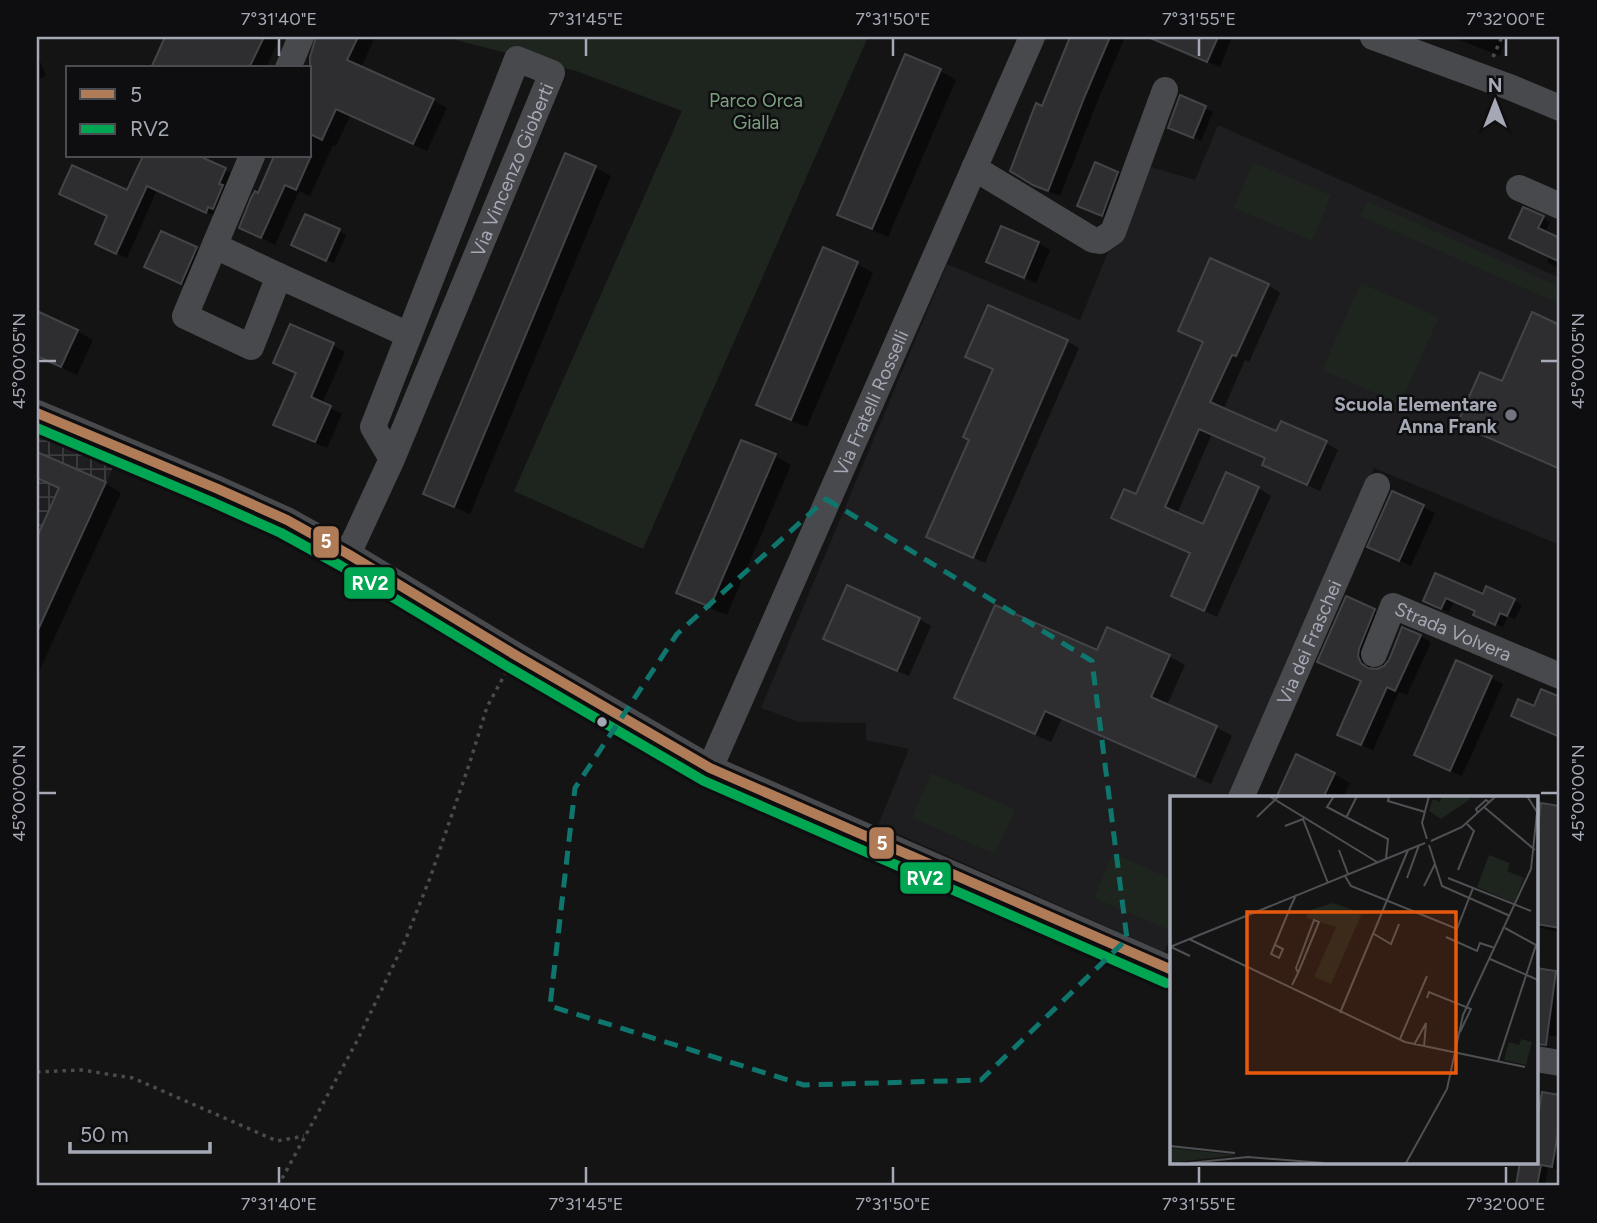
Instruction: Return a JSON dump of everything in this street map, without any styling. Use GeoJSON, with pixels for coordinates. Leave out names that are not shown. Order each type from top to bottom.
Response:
{"type":"FeatureCollection","features":[{"type":"Feature","properties":{"kind":"street"},"geometry":{"type":"LineString","coordinates":[[289,66],[301,37]]}},
{"type":"Feature","properties":{"kind":"street","name":"Via Fratelli Rosselli"},"geometry":{"type":"LineString","coordinates":[[710,768],[1032,37]]}},
{"type":"Feature","properties":{"kind":"street"},"geometry":{"type":"LineString","coordinates":[[1373,37],[1560,108]]}},
{"type":"Feature","properties":{"kind":"street","name":"Via Vincenzo Gioberti"},"geometry":{"type":"LineString","coordinates":[[348,554],[392,459],[552,74],[517,58],[373,427],[392,459]]}},
{"type":"Feature","properties":{"kind":"street"},"geometry":{"type":"LineString","coordinates":[[974,168],[1093,240],[1100,241],[1113,232],[1165,90]]}},
{"type":"Feature","properties":{"kind":"street"},"geometry":{"type":"LineString","coordinates":[[251,158],[185,316],[251,347],[279,276]]}},
{"type":"Feature","properties":{"kind":"street"},"geometry":{"type":"LineString","coordinates":[[1519,188],[1560,206]]}},
{"type":"Feature","properties":{"kind":"street"},"geometry":{"type":"LineString","coordinates":[[215,246],[409,335]]}},
{"type":"Feature","properties":{"kind":"street"},"geometry":{"type":"LineString","coordinates":[[37,413],[287,520],[710,768],[1170,964]]}},
{"type":"Feature","properties":{"kind":"street","name":"Via dei Fraschei"},"geometry":{"type":"LineString","coordinates":[[1242,796],[1377,486]]}},
{"type":"Feature","properties":{"kind":"street","name":"Strada Volvera"},"geometry":{"type":"LineString","coordinates":[[1374,654],[1393,606],[1560,676]]}},
{"type":"Feature","properties":{"kind":"street"},"geometry":{"type":"LineString","coordinates":[[1538,1059],[1560,1063]]}},
{"type":"Feature","properties":{"kind":"path"},"geometry":{"type":"LineString","coordinates":[[1491,62],[1502,37]]}},
{"type":"Feature","properties":{"kind":"path"},"geometry":{"type":"LineString","coordinates":[[278,1186],[357,1041],[399,953],[430,878],[487,707],[498,684],[517,656]]}},
{"type":"Feature","properties":{"kind":"path"},"geometry":{"type":"LineString","coordinates":[[37,1072],[81,1070],[134,1078],[277,1141],[304,1136]]}},
{"type":"Feature","properties":{"kind":"highlighted area"},"geometry":{"type":"Polygon","coordinates":[[[826,499],[1092,661],[1127,939],[981,1080],[804,1085],[550,1006],[575,788],[677,634],[826,499]]]}},
{"type":"Feature","properties":{"kind":"shaded area"},"geometry":{"type":"Polygon","coordinates":[[[1218,125],[1560,278],[1560,545],[1374,468],[1232,796],[1170,796],[1170,938],[1164,952],[878,825],[909,749],[866,740],[866,723],[799,722],[761,708],[947,264],[1080,320],[1144,165],[1195,180],[1218,125]]]}},
{"type":"Feature","properties":{"kind":"shaded area"},"geometry":{"type":"Polygon","coordinates":[[[37,431],[115,463],[37,633],[37,431]]]}},
{"type":"Feature","properties":{"kind":"green space","name":"Parco Orca Gialla"},"geometry":{"type":"Polygon","coordinates":[[[458,37],[868,37],[643,549],[514,491],[682,111],[579,72],[456,40],[458,37]]]}},
{"type":"Feature","properties":{"kind":"green space"},"geometry":{"type":"Polygon","coordinates":[[[1253,162],[1331,195],[1312,241],[1234,208],[1253,162]]]}},
{"type":"Feature","properties":{"kind":"green space"},"geometry":{"type":"Polygon","coordinates":[[[1367,201],[1560,287],[1560,304],[1360,216],[1367,201]]]}},
{"type":"Feature","properties":{"kind":"green space"},"geometry":{"type":"Polygon","coordinates":[[[1361,283],[1439,317],[1400,404],[1322,370],[1361,283]]]}},
{"type":"Feature","properties":{"kind":"green space"},"geometry":{"type":"Polygon","coordinates":[[[931,773],[1015,809],[995,854],[912,818],[931,773]]]}},
{"type":"Feature","properties":{"kind":"green space"},"geometry":{"type":"Polygon","coordinates":[[[1113,853],[1170,878],[1170,924],[1167,929],[1094,898],[1113,853]]]}},
{"type":"Feature","properties":{"kind":"building"},"geometry":{"type":"Polygon","coordinates":[[[165,37],[264,37],[250,66],[152,66],[165,37]]]}},
{"type":"Feature","properties":{"kind":"building"},"geometry":{"type":"Polygon","coordinates":[[[316,37],[358,37],[347,60],[434,99],[413,144],[336,109],[322,140],[312,135],[310,57],[316,37]]]}},
{"type":"Feature","properties":{"kind":"building"},"geometry":{"type":"Polygon","coordinates":[[[1070,37],[1110,37],[1048,191],[1010,171],[1036,103],[1042,106],[1070,37]]]}},
{"type":"Feature","properties":{"kind":"building"},"geometry":{"type":"Polygon","coordinates":[[[1148,37],[1218,37],[1207,62],[1148,37]]]}},
{"type":"Feature","properties":{"kind":"building"},"geometry":{"type":"Polygon","coordinates":[[[905,54],[941,69],[872,229],[837,215],[905,54]]]}},
{"type":"Feature","properties":{"kind":"building"},"geometry":{"type":"Polygon","coordinates":[[[1180,95],[1206,106],[1193,138],[1168,128],[1180,95]]]}},
{"type":"Feature","properties":{"kind":"building"},"geometry":{"type":"Polygon","coordinates":[[[565,153],[596,166],[454,507],[423,494],[565,153]]]}},
{"type":"Feature","properties":{"kind":"building"},"geometry":{"type":"Polygon","coordinates":[[[142,158],[204,158],[226,168],[219,184],[223,185],[213,209],[208,207],[206,213],[147,186],[116,254],[95,244],[107,216],[59,194],[72,165],[127,190],[142,158]]]}},
{"type":"Feature","properties":{"kind":"building"},"geometry":{"type":"Polygon","coordinates":[[[273,158],[310,158],[296,190],[285,185],[261,238],[239,228],[251,198],[255,191],[258,193],[273,158]]]}},
{"type":"Feature","properties":{"kind":"building"},"geometry":{"type":"Polygon","coordinates":[[[1095,162],[1118,172],[1102,216],[1077,206],[1095,162]]]}},
{"type":"Feature","properties":{"kind":"building"},"geometry":{"type":"Polygon","coordinates":[[[1523,207],[1544,216],[1538,228],[1560,238],[1560,262],[1509,238],[1523,207]]]}},
{"type":"Feature","properties":{"kind":"building"},"geometry":{"type":"Polygon","coordinates":[[[305,214],[340,229],[326,261],[291,245],[305,214]]]}},
{"type":"Feature","properties":{"kind":"building"},"geometry":{"type":"Polygon","coordinates":[[[1001,226],[1039,242],[1024,278],[986,262],[1001,226]]]}},
{"type":"Feature","properties":{"kind":"building"},"geometry":{"type":"Polygon","coordinates":[[[161,231],[197,247],[181,284],[144,267],[161,231]]]}},
{"type":"Feature","properties":{"kind":"building"},"geometry":{"type":"Polygon","coordinates":[[[823,247],[858,262],[791,420],[756,405],[823,247]]]}},
{"type":"Feature","properties":{"kind":"building"},"geometry":{"type":"Polygon","coordinates":[[[1210,258],[1269,284],[1236,356],[1232,355],[1210,402],[1276,431],[1281,421],[1327,441],[1307,485],[1262,465],[1265,458],[1199,429],[1165,507],[1203,524],[1226,472],[1259,487],[1204,611],[1171,596],[1190,553],[1111,518],[1124,489],[1136,494],[1203,342],[1178,331],[1210,258]]]}},
{"type":"Feature","properties":{"kind":"building"},"geometry":{"type":"Polygon","coordinates":[[[988,305],[1068,340],[973,558],[926,537],[969,440],[963,437],[993,369],[965,357],[988,305]]]}},
{"type":"Feature","properties":{"kind":"building"},"geometry":{"type":"Polygon","coordinates":[[[37,311],[78,330],[61,367],[37,356],[37,311]]]}},
{"type":"Feature","properties":{"kind":"building","name":"Scuola Elementare Anna Frank"},"geometry":{"type":"Polygon","coordinates":[[[1532,312],[1560,325],[1560,469],[1457,424],[1480,372],[1502,381],[1532,312]]]}},
{"type":"Feature","properties":{"kind":"building"},"geometry":{"type":"Polygon","coordinates":[[[290,324],[334,343],[311,397],[331,406],[315,442],[273,425],[296,373],[273,363],[290,324]]]}},
{"type":"Feature","properties":{"kind":"building"},"geometry":{"type":"Polygon","coordinates":[[[741,440],[776,454],[710,607],[676,593],[741,440]]]}},
{"type":"Feature","properties":{"kind":"building"},"geometry":{"type":"Polygon","coordinates":[[[37,452],[106,482],[37,632],[37,537],[59,488],[37,478],[37,452]]]}},
{"type":"Feature","properties":{"kind":"building"},"geometry":{"type":"Polygon","coordinates":[[[1392,491],[1424,505],[1399,561],[1367,547],[1392,491]]]}},
{"type":"Feature","properties":{"kind":"building"},"geometry":{"type":"Polygon","coordinates":[[[1435,573],[1483,594],[1486,586],[1515,599],[1507,616],[1500,613],[1495,625],[1473,615],[1475,611],[1446,598],[1441,609],[1423,601],[1435,573]]]}},
{"type":"Feature","properties":{"kind":"building"},"geometry":{"type":"Polygon","coordinates":[[[847,585],[920,618],[897,671],[823,639],[847,585]]]}},
{"type":"Feature","properties":{"kind":"building"},"geometry":{"type":"Polygon","coordinates":[[[1346,596],[1375,609],[1358,656],[1361,663],[1368,668],[1377,669],[1389,660],[1402,627],[1421,635],[1395,691],[1387,687],[1361,745],[1337,735],[1361,681],[1317,662],[1346,596]]]}},
{"type":"Feature","properties":{"kind":"building"},"geometry":{"type":"Polygon","coordinates":[[[995,605],[1097,650],[1107,627],[1170,655],[1151,697],[1217,726],[1195,777],[1045,711],[1035,734],[954,698],[995,605]]]}},
{"type":"Feature","properties":{"kind":"building"},"geometry":{"type":"Polygon","coordinates":[[[1456,660],[1492,676],[1450,771],[1414,755],[1456,660]]]}},
{"type":"Feature","properties":{"kind":"building"},"geometry":{"type":"Polygon","coordinates":[[[1541,689],[1560,697],[1560,737],[1511,716],[1518,699],[1534,706],[1541,689]]]}},
{"type":"Feature","properties":{"kind":"building"},"geometry":{"type":"Polygon","coordinates":[[[1296,754],[1335,773],[1324,796],[1277,796],[1296,754]]]}},
{"type":"Feature","properties":{"kind":"building"},"geometry":{"type":"Polygon","coordinates":[[[1541,803],[1560,806],[1560,928],[1538,924],[1538,826],[1541,803]]]}},
{"type":"Feature","properties":{"kind":"building"},"geometry":{"type":"Polygon","coordinates":[[[1538,968],[1556,971],[1546,1045],[1538,1044],[1538,968]]]}},
{"type":"Feature","properties":{"kind":"building"},"geometry":{"type":"Polygon","coordinates":[[[1542,1092],[1560,1095],[1560,1127],[1552,1167],[1541,1165],[1537,1186],[1516,1186],[1520,1164],[1538,1164],[1538,1116],[1542,1092]]]}},
{"type":"Feature","properties":{"kind":"transit line","name":"5"},"geometry":{"type":"LineString","coordinates":[[37,413],[287,520],[710,768],[1170,969]]}},
{"type":"Feature","properties":{"kind":"transit line","name":"RV2"},"geometry":{"type":"LineString","coordinates":[[37,428],[281,533],[704,781],[1166,983]]}},
{"type":"Feature","properties":{"kind":"place","name":"Scuola Elementare Anna Frank"},"geometry":{"type":"Point","coordinates":[1511,415]}}]}
